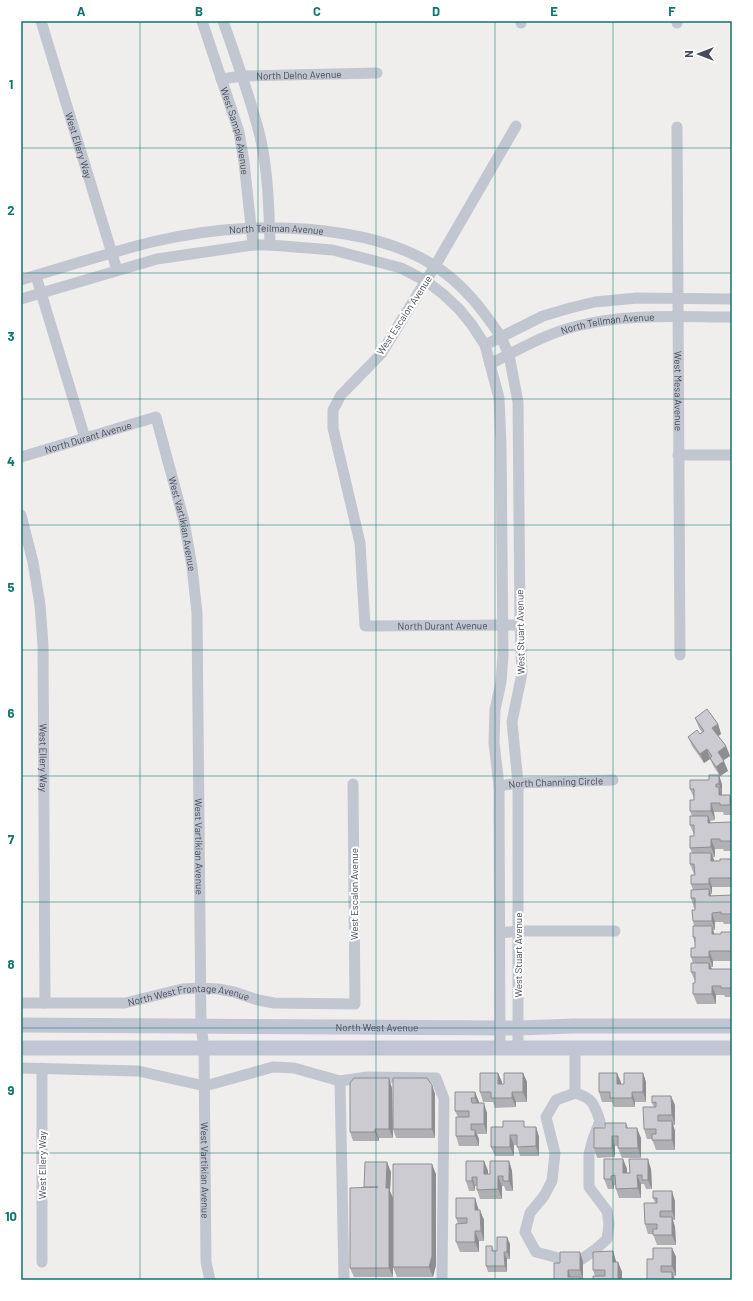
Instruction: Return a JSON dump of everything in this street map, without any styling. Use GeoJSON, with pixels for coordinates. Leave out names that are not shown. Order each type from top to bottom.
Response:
{"type":"FeatureCollection","features":[{"type":"Feature","properties":{"kind":"main road","name":"North West Avenue"},"geometry":{"type":"LineString","coordinates":[[21,1025],[500,1028],[574,1026],[732,1026]]}},
{"type":"Feature","properties":{"kind":"main road","name":"North West Avenue"},"geometry":{"type":"LineString","coordinates":[[21,1048],[732,1048]]}},
{"type":"Feature","properties":{"kind":"street","name":"West Ellery Way"},"geometry":{"type":"LineString","coordinates":[[41,21],[117,270]]}},
{"type":"Feature","properties":{"kind":"street","name":"West Sample Avenue"},"geometry":{"type":"LineString","coordinates":[[202,21],[239,132],[244,162],[253,245]]}},
{"type":"Feature","properties":{"kind":"street","name":"West Sample Avenue"},"geometry":{"type":"LineString","coordinates":[[223,21],[243,76],[259,133],[265,163],[270,244]]}},
{"type":"Feature","properties":{"kind":"street","name":"North Delno Avenue"},"geometry":{"type":"LineString","coordinates":[[221,79],[243,76],[377,73]]}},
{"type":"Feature","properties":{"kind":"street","name":"West Escalon Avenue"},"geometry":{"type":"LineString","coordinates":[[365,626],[360,543],[333,428],[333,410],[340,395],[381,354],[435,266],[516,126]]}},
{"type":"Feature","properties":{"kind":"street","name":"West Mesa Avenue"},"geometry":{"type":"LineString","coordinates":[[677,127],[680,655]]}},
{"type":"Feature","properties":{"kind":"street","name":"North Teilman Avenue"},"geometry":{"type":"LineString","coordinates":[[21,280],[152,242],[191,234],[251,227],[324,230],[359,236],[400,248],[435,266],[470,296],[487,316],[501,337]]}},
{"type":"Feature","properties":{"kind":"street","name":"North Teilman Avenue"},"geometry":{"type":"LineString","coordinates":[[21,299],[157,259],[253,245],[270,244],[333,250],[400,268],[426,281],[443,294],[459,309],[485,345],[543,316],[595,302],[637,298],[732,299]]}},
{"type":"Feature","properties":{"kind":"street"},"geometry":{"type":"LineString","coordinates":[[36,276],[85,438]]}},
{"type":"Feature","properties":{"kind":"street","name":"North Teilman Avenue"},"geometry":{"type":"LineString","coordinates":[[490,364],[550,335],[575,326],[598,321],[635,317],[732,317]]}},
{"type":"Feature","properties":{"kind":"street","name":"West Stuart Avenue"},"geometry":{"type":"LineString","coordinates":[[501,337],[509,355],[518,402],[520,625],[522,673],[512,722],[518,783],[518,1048]]}},
{"type":"Feature","properties":{"kind":"street","name":"West Stuart Avenue"},"geometry":{"type":"LineString","coordinates":[[485,345],[499,398],[501,436],[503,655],[501,682],[495,710],[494,743],[499,786],[500,1048]]}},
{"type":"Feature","properties":{"kind":"street","name":"North Durant Avenue"},"geometry":{"type":"LineString","coordinates":[[21,457],[156,417]]}},
{"type":"Feature","properties":{"kind":"street","name":"West Vartikian Avenue"},"geometry":{"type":"LineString","coordinates":[[156,417],[184,521],[192,568],[197,613],[200,988],[205,1086],[206,1262],[210,1280]]}},
{"type":"Feature","properties":{"kind":"street"},"geometry":{"type":"LineString","coordinates":[[678,455],[732,455]]}},
{"type":"Feature","properties":{"kind":"street","name":"West Ellery Way"},"geometry":{"type":"LineString","coordinates":[[21,515],[33,562],[40,605],[43,645],[45,1003]]}},
{"type":"Feature","properties":{"kind":"street","name":"North Durant Avenue"},"geometry":{"type":"LineString","coordinates":[[365,626],[520,625]]}},
{"type":"Feature","properties":{"kind":"street","name":"North Channing Circle"},"geometry":{"type":"LineString","coordinates":[[499,786],[518,783],[613,780]]}},
{"type":"Feature","properties":{"kind":"street","name":"West Escalon Avenue"},"geometry":{"type":"LineString","coordinates":[[354,784],[354,1004]]}},
{"type":"Feature","properties":{"kind":"street"},"geometry":{"type":"LineString","coordinates":[[500,933],[518,931],[615,931]]}},
{"type":"Feature","properties":{"kind":"street","name":"North West Frontage Avenue"},"geometry":{"type":"LineString","coordinates":[[21,1003],[125,1003],[182,989],[200,988],[234,992],[258,1000],[274,1003],[354,1004]]}},
{"type":"Feature","properties":{"kind":"street"},"geometry":{"type":"LineString","coordinates":[[575,1048],[576,1093]]}},
{"type":"Feature","properties":{"kind":"street"},"geometry":{"type":"LineString","coordinates":[[21,1068],[138,1071],[205,1086],[273,1067],[294,1068],[340,1081],[367,1077],[436,1078],[444,1099],[442,1280]]}},
{"type":"Feature","properties":{"kind":"street","name":"West Ellery Way"},"geometry":{"type":"LineString","coordinates":[[42,1068],[42,1262]]}},
{"type":"Feature","properties":{"kind":"street"},"geometry":{"type":"LineString","coordinates":[[340,1081],[344,1280]]}},
{"type":"Feature","properties":{"kind":"street"},"geometry":{"type":"LineString","coordinates":[[576,1093],[586,1096],[595,1106],[600,1121],[589,1154],[589,1187],[607,1211],[609,1224],[607,1239],[596,1249],[582,1259],[562,1260],[536,1252],[525,1232],[530,1213],[544,1196],[552,1181],[555,1153],[546,1117],[556,1100],[576,1093]]}},
{"type":"Feature","properties":{"kind":"building"},"geometry":{"type":"Polygon","coordinates":[[[707,709],[718,724],[712,728],[726,746],[718,752],[724,761],[716,767],[710,758],[712,756],[707,749],[700,754],[688,737],[697,730],[700,734],[704,731],[695,718],[707,709]]]}},
{"type":"Feature","properties":{"kind":"building"},"geometry":{"type":"Polygon","coordinates":[[[709,775],[719,775],[719,784],[716,784],[716,787],[719,787],[719,795],[730,795],[730,805],[711,803],[711,811],[690,811],[690,800],[694,800],[694,789],[690,789],[690,780],[709,780],[709,775]]]}},
{"type":"Feature","properties":{"kind":"building"},"geometry":{"type":"Polygon","coordinates":[[[690,816],[708,816],[708,823],[731,822],[731,841],[711,839],[711,847],[690,848],[690,836],[694,836],[694,825],[690,825],[690,816]]]}},
{"type":"Feature","properties":{"kind":"building"},"geometry":{"type":"Polygon","coordinates":[[[690,853],[711,853],[711,861],[731,859],[732,878],[709,878],[709,884],[691,884],[691,875],[695,875],[694,864],[690,864],[690,853]]]}},
{"type":"Feature","properties":{"kind":"building"},"geometry":{"type":"Polygon","coordinates":[[[709,889],[709,896],[732,895],[732,914],[721,914],[721,912],[712,913],[712,921],[693,921],[692,910],[695,910],[695,898],[691,898],[691,890],[709,889]]]}},
{"type":"Feature","properties":{"kind":"building"},"geometry":{"type":"Polygon","coordinates":[[[693,926],[712,926],[712,934],[732,932],[732,951],[709,951],[709,957],[691,957],[691,948],[695,948],[693,926]]]}},
{"type":"Feature","properties":{"kind":"building"},"geometry":{"type":"Polygon","coordinates":[[[691,963],[709,963],[709,969],[732,969],[732,988],[712,986],[712,994],[693,994],[695,972],[691,972],[691,963]]]}},
{"type":"Feature","properties":{"kind":"building"},"geometry":{"type":"Polygon","coordinates":[[[480,1073],[498,1073],[498,1084],[504,1084],[504,1073],[523,1073],[523,1092],[512,1092],[512,1098],[491,1098],[491,1092],[480,1092],[480,1073]]]}},
{"type":"Feature","properties":{"kind":"building"},"geometry":{"type":"Polygon","coordinates":[[[599,1073],[617,1073],[617,1084],[624,1084],[624,1073],[643,1073],[643,1092],[632,1092],[632,1098],[610,1098],[610,1092],[599,1092],[599,1073]]]}},
{"type":"Feature","properties":{"kind":"building"},"geometry":{"type":"Polygon","coordinates":[[[354,1078],[389,1078],[389,1129],[375,1129],[375,1132],[350,1132],[350,1083],[354,1078]]]}},
{"type":"Feature","properties":{"kind":"building"},"geometry":{"type":"Polygon","coordinates":[[[393,1078],[427,1078],[432,1085],[432,1129],[393,1129],[393,1078]]]}},
{"type":"Feature","properties":{"kind":"building"},"geometry":{"type":"Polygon","coordinates":[[[455,1092],[475,1092],[475,1098],[471,1098],[472,1103],[484,1103],[484,1124],[471,1124],[471,1130],[475,1130],[475,1136],[456,1136],[456,1117],[469,1117],[469,1111],[455,1111],[455,1092]]]}},
{"type":"Feature","properties":{"kind":"building"},"geometry":{"type":"Polygon","coordinates":[[[652,1096],[671,1096],[672,1115],[658,1115],[658,1121],[672,1121],[672,1140],[652,1140],[652,1134],[656,1134],[656,1129],[644,1129],[643,1107],[656,1107],[656,1102],[652,1103],[652,1096]]]}},
{"type":"Feature","properties":{"kind":"building"},"geometry":{"type":"Polygon","coordinates":[[[503,1121],[524,1121],[524,1127],[536,1127],[536,1146],[517,1147],[517,1135],[510,1135],[510,1147],[491,1147],[491,1127],[503,1127],[503,1121]]]}},
{"type":"Feature","properties":{"kind":"building"},"geometry":{"type":"Polygon","coordinates":[[[605,1123],[626,1123],[626,1128],[637,1128],[638,1148],[618,1148],[618,1136],[612,1136],[612,1148],[594,1148],[594,1128],[605,1128],[605,1123]]]}},
{"type":"Feature","properties":{"kind":"building"},"geometry":{"type":"Polygon","coordinates":[[[604,1159],[623,1159],[623,1173],[630,1173],[629,1159],[648,1159],[648,1180],[642,1180],[642,1175],[637,1175],[638,1188],[616,1189],[615,1175],[611,1176],[611,1179],[604,1179],[604,1159]]]}},
{"type":"Feature","properties":{"kind":"building"},"geometry":{"type":"Polygon","coordinates":[[[466,1161],[484,1161],[484,1174],[490,1174],[490,1161],[509,1161],[509,1181],[503,1181],[503,1176],[498,1176],[498,1189],[477,1190],[477,1177],[472,1177],[472,1181],[466,1181],[466,1161]]]}},
{"type":"Feature","properties":{"kind":"building"},"geometry":{"type":"Polygon","coordinates":[[[365,1162],[387,1162],[386,1188],[389,1188],[389,1268],[350,1268],[350,1188],[378,1187],[364,1187],[365,1162]]]}},
{"type":"Feature","properties":{"kind":"building"},"geometry":{"type":"Polygon","coordinates":[[[393,1164],[432,1164],[432,1256],[429,1267],[393,1267],[393,1164]]]}},
{"type":"Feature","properties":{"kind":"building"},"geometry":{"type":"Polygon","coordinates":[[[653,1191],[672,1191],[672,1211],[660,1211],[660,1217],[672,1217],[672,1235],[653,1235],[653,1229],[657,1229],[657,1224],[645,1224],[644,1203],[657,1203],[657,1198],[653,1198],[653,1191]]]}},
{"type":"Feature","properties":{"kind":"building"},"geometry":{"type":"Polygon","coordinates":[[[456,1198],[475,1198],[475,1210],[480,1210],[481,1231],[475,1231],[475,1242],[456,1242],[456,1224],[467,1223],[467,1218],[456,1218],[456,1198]]]}},
{"type":"Feature","properties":{"kind":"building"},"geometry":{"type":"Polygon","coordinates":[[[497,1237],[507,1237],[507,1252],[504,1252],[505,1266],[486,1266],[486,1246],[492,1246],[492,1251],[497,1251],[497,1237]]]}},
{"type":"Feature","properties":{"kind":"building"},"geometry":{"type":"Polygon","coordinates":[[[653,1248],[672,1248],[672,1266],[661,1266],[661,1272],[672,1272],[672,1280],[647,1280],[647,1259],[653,1259],[653,1248]]]}},
{"type":"Feature","properties":{"kind":"building"},"geometry":{"type":"Polygon","coordinates":[[[613,1251],[613,1262],[618,1262],[618,1280],[593,1280],[593,1276],[605,1276],[605,1270],[593,1270],[593,1252],[613,1251]]]}},
{"type":"Feature","properties":{"kind":"building"},"geometry":{"type":"Polygon","coordinates":[[[560,1252],[580,1252],[580,1270],[568,1270],[568,1277],[580,1277],[580,1280],[554,1280],[554,1263],[560,1263],[560,1252]]]}}]}
